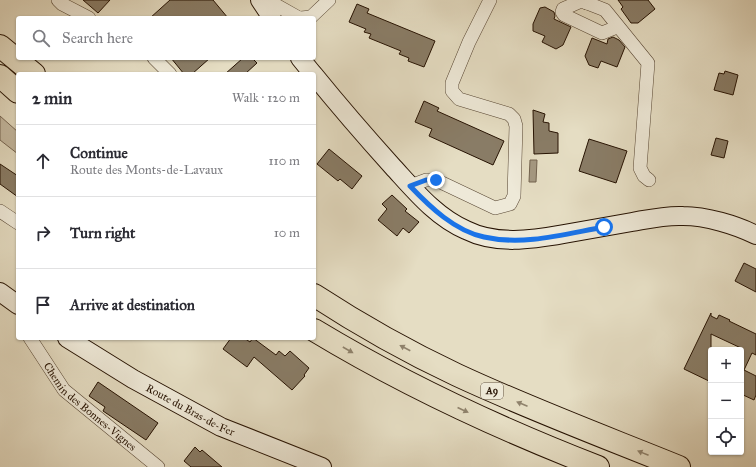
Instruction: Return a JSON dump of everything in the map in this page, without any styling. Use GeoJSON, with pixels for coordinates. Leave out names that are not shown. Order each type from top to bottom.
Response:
{"type":"FeatureCollection","features":[{"type":"Feature","properties":{"kind":"highway"},"geometry":{"type":"LineString","coordinates":[[0,31],[16,47]]}},
{"type":"Feature","properties":{"kind":"highway"},"geometry":{"type":"LineString","coordinates":[[0,46],[16,59]]}},
{"type":"Feature","properties":{"kind":"highway"},"geometry":{"type":"LineString","coordinates":[[17,60],[32,72]]}},
{"type":"Feature","properties":{"kind":"highway"},"geometry":{"type":"LineString","coordinates":[[29,60],[40,72]]}},
{"type":"Feature","properties":{"kind":"highway"},"geometry":{"type":"LineString","coordinates":[[0,76],[16,90]]}},
{"type":"Feature","properties":{"kind":"highway"},"geometry":{"type":"LineString","coordinates":[[0,95],[16,107]]}},
{"type":"Feature","properties":{"kind":"highway","name":"A9"},"geometry":{"type":"LineString","coordinates":[[316,297],[390,341],[457,375],[519,403],[679,467]]}},
{"type":"Feature","properties":{"kind":"highway"},"geometry":{"type":"LineString","coordinates":[[316,331],[370,363],[462,410],[598,467]]}},
{"type":"Feature","properties":{"kind":"street"},"geometry":{"type":"LineString","coordinates":[[58,0],[62,4],[85,16]]}},
{"type":"Feature","properties":{"kind":"street"},"geometry":{"type":"LineString","coordinates":[[260,0],[271,16]]}},
{"type":"Feature","properties":{"kind":"street"},"geometry":{"type":"LineString","coordinates":[[267,0],[296,16]]}},
{"type":"Feature","properties":{"kind":"street"},"geometry":{"type":"LineString","coordinates":[[312,16],[329,0]]}},
{"type":"Feature","properties":{"kind":"street"},"geometry":{"type":"LineString","coordinates":[[410,186],[426,180],[436,180],[495,208],[510,204],[514,196],[516,126],[514,119],[509,114],[459,99],[452,91],[452,83],[469,42],[490,0]]}},
{"type":"Feature","properties":{"kind":"street"},"geometry":{"type":"LineString","coordinates":[[617,27],[602,33],[564,15],[562,12],[563,9],[581,1],[588,2],[605,10],[617,27],[648,63],[640,168],[644,176],[649,180]]}},
{"type":"Feature","properties":{"kind":"street"},"geometry":{"type":"LineString","coordinates":[[156,60],[168,72]]}},
{"type":"Feature","properties":{"kind":"street"},"geometry":{"type":"LineString","coordinates":[[302,60],[311,72]]}},
{"type":"Feature","properties":{"kind":"street"},"geometry":{"type":"LineString","coordinates":[[316,79],[353,123],[426,204],[465,230],[484,237],[514,240],[542,239],[656,218],[683,216],[711,220],[731,225],[756,235]]}},
{"type":"Feature","properties":{"kind":"street"},"geometry":{"type":"LineString","coordinates":[[0,211],[16,222]]}},
{"type":"Feature","properties":{"kind":"street"},"geometry":{"type":"LineString","coordinates":[[0,292],[16,304]]}},
{"type":"Feature","properties":{"kind":"street","name":"Chemin des Bonnes-Vignes"},"geometry":{"type":"LineString","coordinates":[[31,340],[64,390],[158,467]]}},
{"type":"Feature","properties":{"kind":"street","name":"Route du Bras-de-Fer"},"geometry":{"type":"LineString","coordinates":[[70,340],[133,380],[221,426],[322,467]]}},
{"type":"Feature","properties":{"kind":"shaded area"},"geometry":{"type":"Polygon","coordinates":[[[0,116],[16,130],[16,152],[0,140],[0,116]]]}},
{"type":"Feature","properties":{"kind":"shaded area"},"geometry":{"type":"Polygon","coordinates":[[[530,160],[537,160],[536,182],[529,182],[530,160]]]}},
{"type":"Feature","properties":{"kind":"building"},"geometry":{"type":"Polygon","coordinates":[[[83,0],[110,0],[98,13],[83,0]]]}},
{"type":"Feature","properties":{"kind":"building"},"geometry":{"type":"Polygon","coordinates":[[[170,0],[213,0],[226,16],[152,16],[170,0]]]}},
{"type":"Feature","properties":{"kind":"building"},"geometry":{"type":"Polygon","coordinates":[[[618,0],[648,0],[655,9],[638,23],[631,23],[621,9],[623,7],[618,0]]]}},
{"type":"Feature","properties":{"kind":"building"},"geometry":{"type":"Polygon","coordinates":[[[357,4],[369,9],[367,13],[435,41],[424,67],[408,61],[409,58],[399,54],[401,51],[369,38],[371,34],[364,32],[366,29],[349,22],[357,4]]]}},
{"type":"Feature","properties":{"kind":"building"},"geometry":{"type":"Polygon","coordinates":[[[545,7],[554,12],[554,19],[571,27],[563,45],[556,49],[542,42],[545,36],[533,31],[533,24],[540,8],[545,7]]]}},
{"type":"Feature","properties":{"kind":"building"},"geometry":{"type":"Polygon","coordinates":[[[613,37],[619,40],[625,47],[617,67],[601,61],[598,68],[589,65],[585,56],[592,38],[607,44],[608,39],[613,37]]]}},
{"type":"Feature","properties":{"kind":"building"},"geometry":{"type":"Polygon","coordinates":[[[173,60],[208,60],[194,72],[182,72],[173,60]]]}},
{"type":"Feature","properties":{"kind":"building"},"geometry":{"type":"Polygon","coordinates":[[[241,60],[254,60],[257,63],[247,72],[227,72],[241,60]]]}},
{"type":"Feature","properties":{"kind":"building"},"geometry":{"type":"Polygon","coordinates":[[[725,71],[738,75],[733,95],[714,90],[719,73],[724,74],[725,71]]]}},
{"type":"Feature","properties":{"kind":"building"},"geometry":{"type":"Polygon","coordinates":[[[424,101],[439,108],[437,111],[504,141],[493,165],[429,136],[432,129],[415,122],[424,101]]]}},
{"type":"Feature","properties":{"kind":"building"},"geometry":{"type":"Polygon","coordinates":[[[533,110],[545,114],[543,122],[549,123],[549,131],[558,133],[558,153],[534,154],[533,110]]]}},
{"type":"Feature","properties":{"kind":"building"},"geometry":{"type":"Polygon","coordinates":[[[716,138],[728,141],[724,158],[711,155],[716,138]]]}},
{"type":"Feature","properties":{"kind":"building"},"geometry":{"type":"Polygon","coordinates":[[[589,139],[627,151],[616,183],[579,171],[589,139]]]}},
{"type":"Feature","properties":{"kind":"building"},"geometry":{"type":"Polygon","coordinates":[[[329,149],[362,176],[352,189],[340,179],[338,181],[317,164],[329,149]]]}},
{"type":"Feature","properties":{"kind":"building"},"geometry":{"type":"Polygon","coordinates":[[[0,164],[16,175],[16,196],[0,184],[0,164]]]}},
{"type":"Feature","properties":{"kind":"building"},"geometry":{"type":"Polygon","coordinates":[[[392,195],[407,209],[405,211],[419,222],[409,233],[403,228],[397,236],[378,220],[387,209],[382,204],[392,195]]]}},
{"type":"Feature","properties":{"kind":"building"},"geometry":{"type":"Polygon","coordinates":[[[744,263],[756,269],[756,292],[735,281],[744,263]]]}},
{"type":"Feature","properties":{"kind":"building"},"geometry":{"type":"Polygon","coordinates":[[[711,313],[711,316],[717,319],[719,315],[756,334],[756,355],[752,353],[744,370],[744,347],[739,347],[711,334],[711,347],[708,347],[708,381],[684,369],[711,313]]]}},
{"type":"Feature","properties":{"kind":"building"},"geometry":{"type":"Polygon","coordinates":[[[230,340],[247,340],[250,342],[252,340],[256,340],[276,355],[279,351],[285,356],[290,351],[309,368],[304,375],[305,376],[292,390],[254,357],[247,367],[223,349],[230,340]]]}},
{"type":"Feature","properties":{"kind":"building"},"geometry":{"type":"Polygon","coordinates":[[[744,370],[756,376],[756,395],[754,400],[744,395],[744,370]]]}},
{"type":"Feature","properties":{"kind":"building"},"geometry":{"type":"Polygon","coordinates":[[[98,382],[158,423],[146,440],[103,411],[105,407],[89,396],[98,382]]]}},
{"type":"Feature","properties":{"kind":"building"},"geometry":{"type":"Polygon","coordinates":[[[195,447],[200,452],[202,450],[222,467],[191,467],[184,461],[195,447]]]}},
{"type":"Feature","properties":{"kind":"route"},"geometry":{"type":"LineString","coordinates":[[436,180],[426,180],[410,186],[426,204],[448,220],[465,230],[484,237],[514,240],[542,239],[604,227]]}}]}
